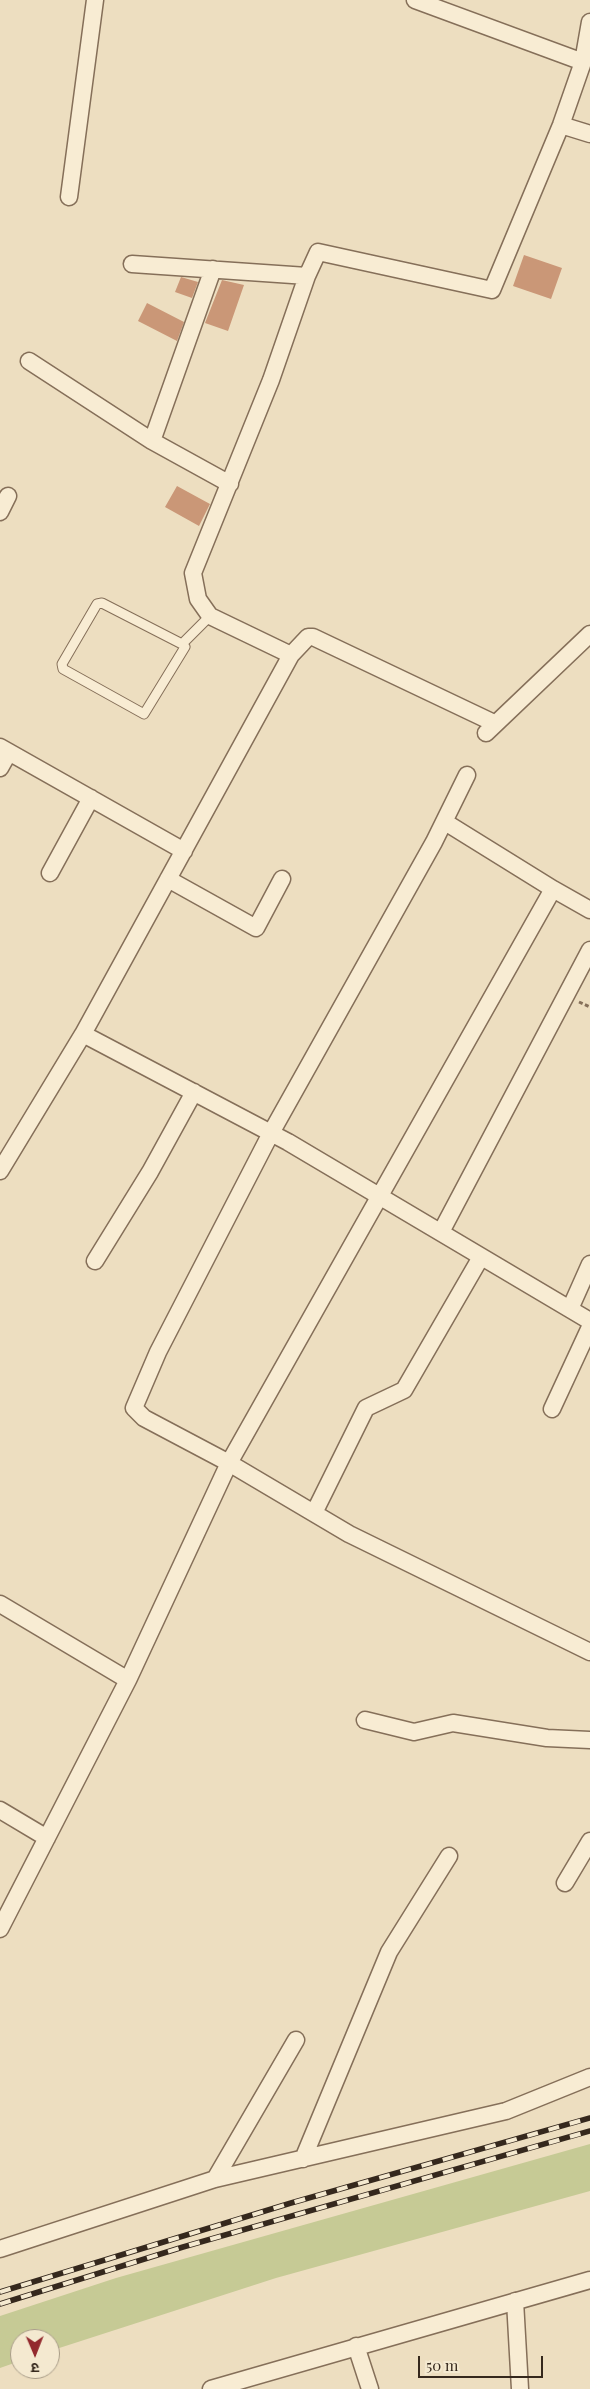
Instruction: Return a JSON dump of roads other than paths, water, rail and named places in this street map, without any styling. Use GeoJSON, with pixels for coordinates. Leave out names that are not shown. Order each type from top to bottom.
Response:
{"type":"FeatureCollection","features":[{"type":"Feature","properties":{"kind":"street"},"geometry":{"type":"LineString","coordinates":[[69,197],[95,0]]}},
{"type":"Feature","properties":{"kind":"street"},"geometry":{"type":"LineString","coordinates":[[415,0],[583,62]]}},
{"type":"Feature","properties":{"kind":"street"},"geometry":{"type":"LineString","coordinates":[[291,655],[210,616],[198,599],[193,573],[271,380],[307,276],[318,252],[492,290],[561,125],[583,62],[590,22]]}},
{"type":"Feature","properties":{"kind":"street"},"geometry":{"type":"LineString","coordinates":[[561,125],[590,134]]}},
{"type":"Feature","properties":{"kind":"street"},"geometry":{"type":"LineString","coordinates":[[132,264],[307,276]]}},
{"type":"Feature","properties":{"kind":"street"},"geometry":{"type":"LineString","coordinates":[[152,441],[213,270]]}},
{"type":"Feature","properties":{"kind":"street"},"geometry":{"type":"LineString","coordinates":[[29,361],[152,441],[230,484]]}},
{"type":"Feature","properties":{"kind":"street"},"geometry":{"type":"LineString","coordinates":[[0,512],[8,496]]}},
{"type":"Feature","properties":{"kind":"street"},"geometry":{"type":"LineString","coordinates":[[0,1171],[83,1034],[291,655],[308,637],[313,637],[490,728],[590,634]]}},
{"type":"Feature","properties":{"kind":"street"},"geometry":{"type":"LineString","coordinates":[[0,768],[4,749],[184,851]]}},
{"type":"Feature","properties":{"kind":"street"},"geometry":{"type":"LineString","coordinates":[[466,775],[445,822],[271,1133],[158,1352],[134,1408],[144,1418],[229,1464],[349,1534],[590,1652]]}},
{"type":"Feature","properties":{"kind":"street"},"geometry":{"type":"LineString","coordinates":[[50,872],[91,798]]}},
{"type":"Feature","properties":{"kind":"street"},"geometry":{"type":"LineString","coordinates":[[445,822],[590,910]]}},
{"type":"Feature","properties":{"kind":"street"},"geometry":{"type":"LineString","coordinates":[[168,879],[256,928],[282,879]]}},
{"type":"Feature","properties":{"kind":"street"},"geometry":{"type":"LineString","coordinates":[[0,1929],[128,1680],[229,1464],[553,888]]}},
{"type":"Feature","properties":{"kind":"street"},"geometry":{"type":"LineString","coordinates":[[441,1232],[590,950]]}},
{"type":"Feature","properties":{"kind":"street"},"geometry":{"type":"LineString","coordinates":[[83,1034],[271,1133],[590,1321]]}},
{"type":"Feature","properties":{"kind":"street"},"geometry":{"type":"LineString","coordinates":[[95,1261],[150,1172],[194,1092]]}},
{"type":"Feature","properties":{"kind":"street"},"geometry":{"type":"LineString","coordinates":[[314,1513],[366,1408],[404,1390],[481,1256]]}},
{"type":"Feature","properties":{"kind":"street"},"geometry":{"type":"LineString","coordinates":[[570,1309],[590,1264]]}},
{"type":"Feature","properties":{"kind":"street"},"geometry":{"type":"LineString","coordinates":[[552,1409],[590,1327]]}},
{"type":"Feature","properties":{"kind":"street"},"geometry":{"type":"LineString","coordinates":[[0,1604],[128,1680]]}},
{"type":"Feature","properties":{"kind":"street"},"geometry":{"type":"LineString","coordinates":[[365,1720],[414,1732],[453,1723],[547,1738],[590,1740]]}},
{"type":"Feature","properties":{"kind":"street"},"geometry":{"type":"LineString","coordinates":[[0,1810],[47,1838]]}},
{"type":"Feature","properties":{"kind":"street"},"geometry":{"type":"LineString","coordinates":[[565,1883],[590,1841]]}},
{"type":"Feature","properties":{"kind":"street"},"geometry":{"type":"LineString","coordinates":[[303,2159],[390,1952],[449,1856]]}},
{"type":"Feature","properties":{"kind":"street"},"geometry":{"type":"LineString","coordinates":[[216,2179],[296,2040]]}},
{"type":"Feature","properties":{"kind":"street"},"geometry":{"type":"LineString","coordinates":[[0,2249],[216,2179],[506,2111],[590,2077]]}},
{"type":"Feature","properties":{"kind":"street"},"geometry":{"type":"LineString","coordinates":[[211,2389],[237,2385],[356,2346],[590,2280]]}},
{"type":"Feature","properties":{"kind":"street"},"geometry":{"type":"LineString","coordinates":[[515,2301],[520,2389]]}},
{"type":"Feature","properties":{"kind":"street"},"geometry":{"type":"LineString","coordinates":[[356,2346],[370,2389]]}},
{"type":"Feature","properties":{"kind":"lane"},"geometry":{"type":"LineString","coordinates":[[102,602],[182,644],[185,647],[144,714],[62,669],[62,664],[97,604],[102,602]]}},
{"type":"Feature","properties":{"kind":"lane"},"geometry":{"type":"LineString","coordinates":[[182,644],[210,616]]}},
{"type":"Feature","properties":{"kind":"railway"},"geometry":{"type":"LineString","coordinates":[[0,2292],[291,2203],[590,2118]]}},
{"type":"Feature","properties":{"kind":"railway"},"geometry":{"type":"LineString","coordinates":[[0,2304],[183,2247],[590,2131]]}}]}
